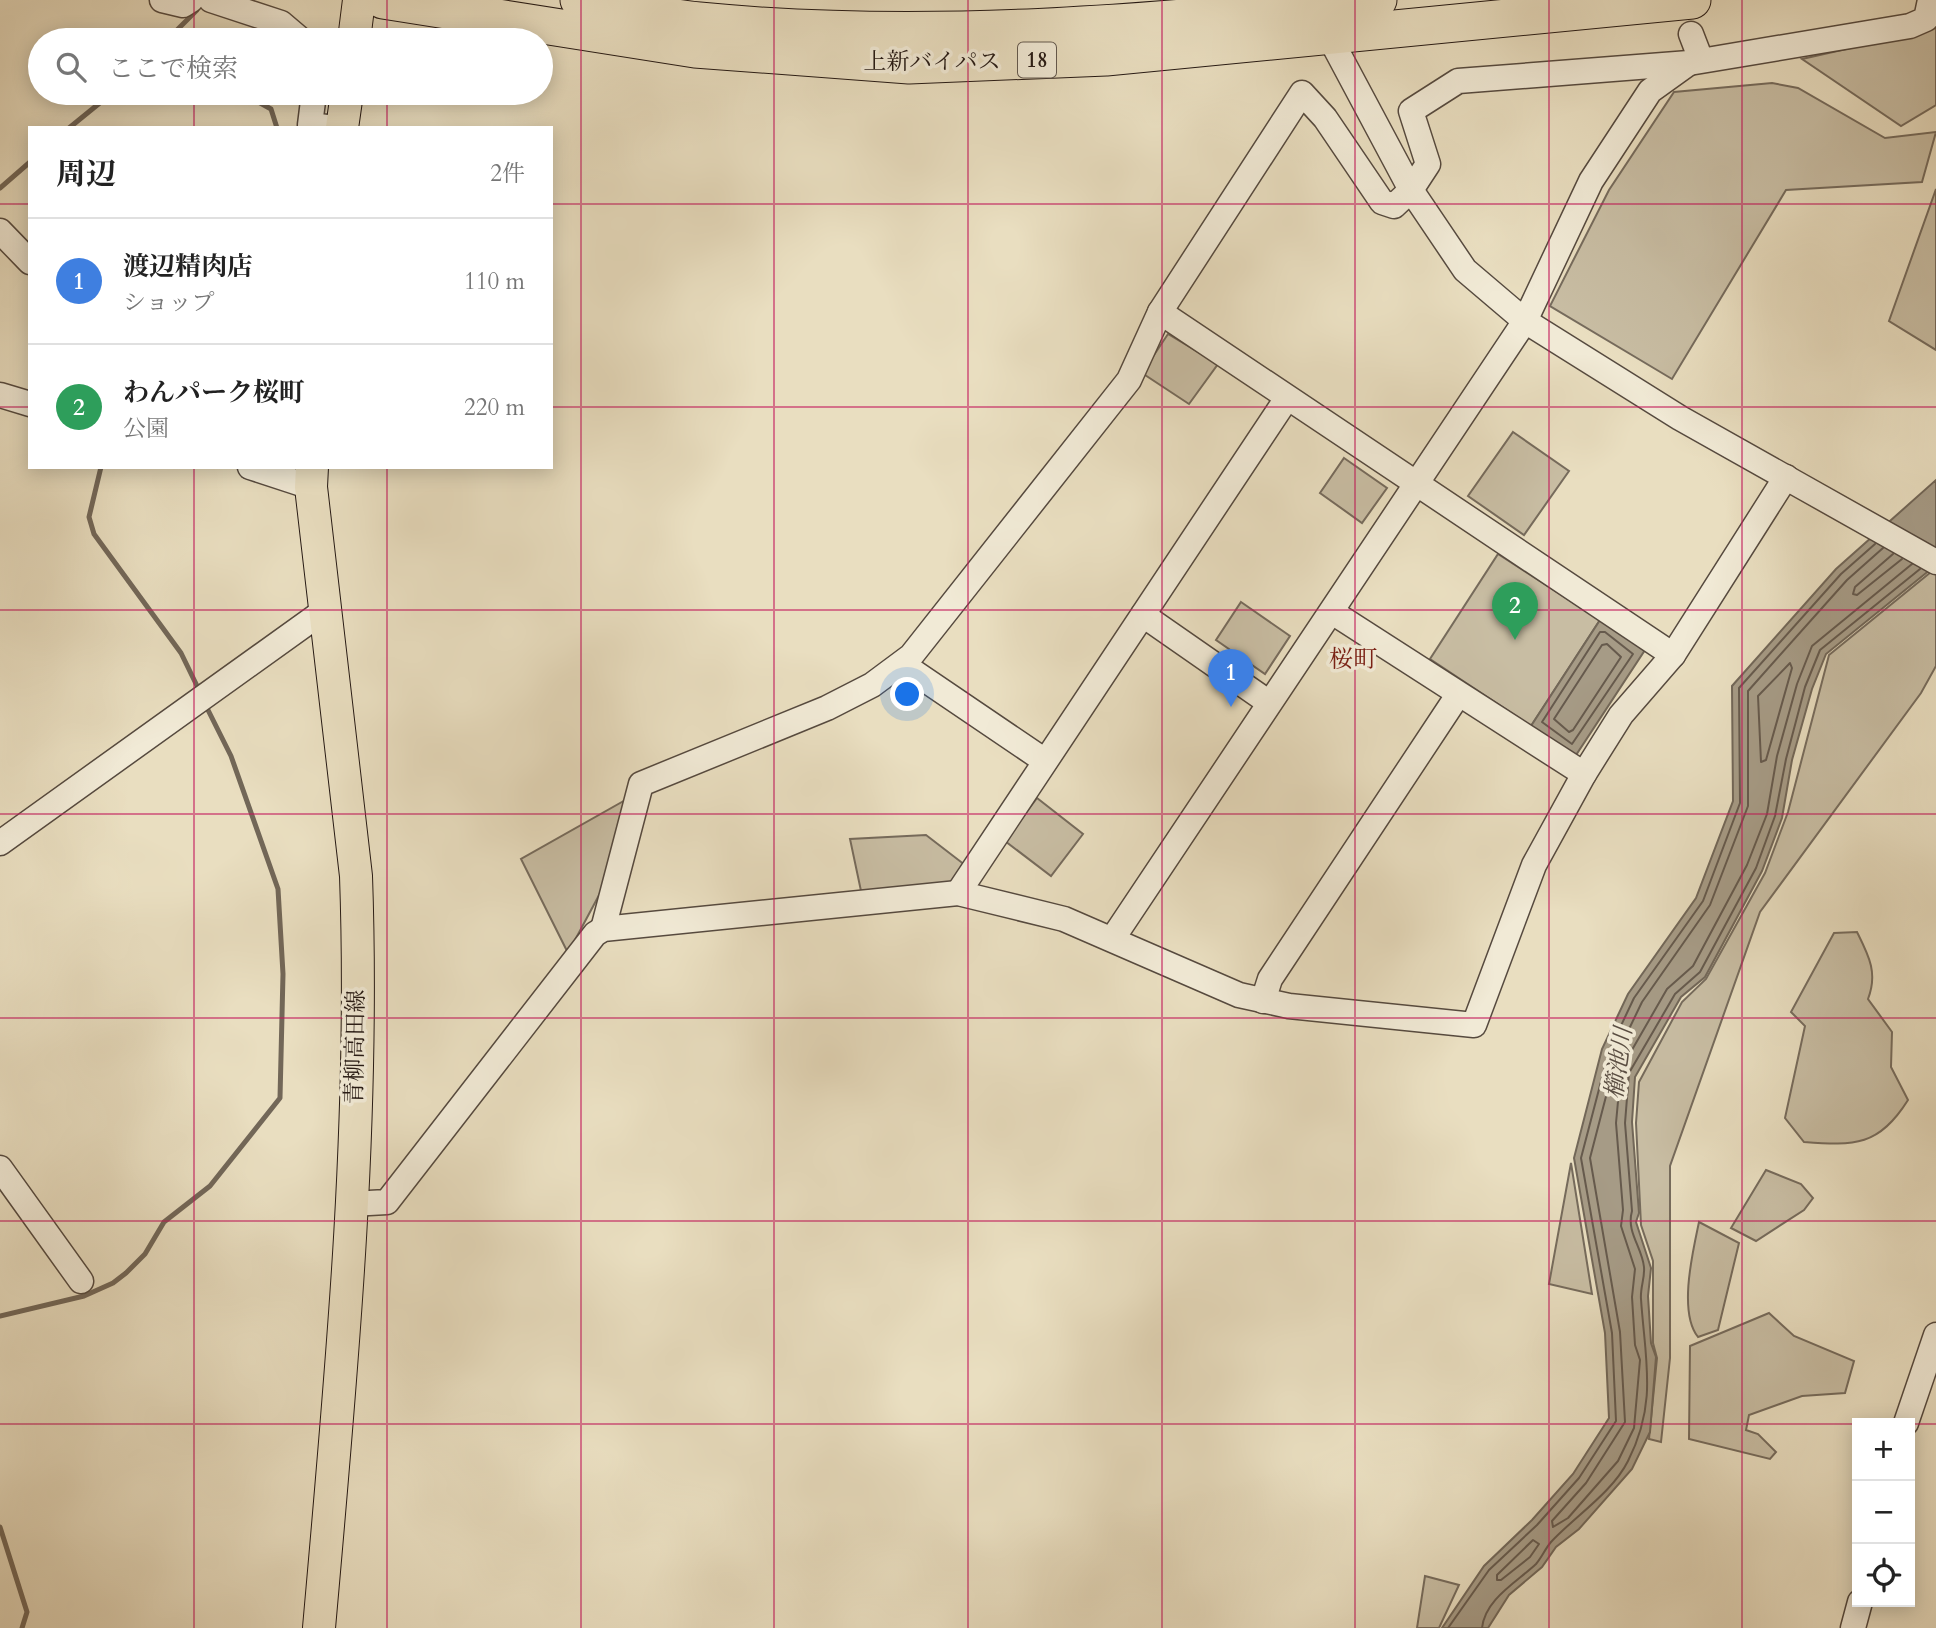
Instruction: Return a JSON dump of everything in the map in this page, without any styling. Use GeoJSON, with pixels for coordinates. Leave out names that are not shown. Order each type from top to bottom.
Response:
{"type":"FeatureCollection","features":[{"type":"Feature","properties":{"kind":"highway","name":"上新バイパス"},"geometry":{"type":"LineString","coordinates":[[383,0],[695,49],[909,65],[1107,57],[1378,0]]}},
{"type":"Feature","properties":{"kind":"highway","name":"上新バイパス"},"geometry":{"type":"LineString","coordinates":[[579,0],[698,21],[901,32],[1316,14],[1692,17]]}},
{"type":"Feature","properties":{"kind":"main road"},"geometry":{"type":"LineString","coordinates":[[356,28],[359,0]]}},
{"type":"Feature","properties":{"kind":"main road"},"geometry":{"type":"LineString","coordinates":[[342,126],[345,105]]}},
{"type":"Feature","properties":{"kind":"main road","name":"青柳高田線"},"geometry":{"type":"LineString","coordinates":[[311,477],[356,876],[358,951],[348,1294],[319,1628]]}},
{"type":"Feature","properties":{"kind":"street"},"geometry":{"type":"LineString","coordinates":[[162,0],[183,5],[191,0]]}},
{"type":"Feature","properties":{"kind":"street"},"geometry":{"type":"LineString","coordinates":[[211,0],[281,23],[287,28]]}},
{"type":"Feature","properties":{"kind":"street"},"geometry":{"type":"LineString","coordinates":[[603,929],[641,784],[827,708],[872,685],[902,664],[949,609],[1129,380],[1160,312],[1303,93],[1325,118],[1382,202],[1394,206],[1411,190],[1428,164],[1411,111],[1458,81],[1695,61],[1910,26],[1926,19],[1930,0]]}},
{"type":"Feature","properties":{"kind":"street"},"geometry":{"type":"LineString","coordinates":[[1316,14],[1411,190],[1465,270],[1525,321],[1680,418],[1936,562]]}},
{"type":"Feature","properties":{"kind":"street"},"geometry":{"type":"LineString","coordinates":[[1692,17],[1695,61]]}},
{"type":"Feature","properties":{"kind":"street"},"geometry":{"type":"LineString","coordinates":[[1114,939],[1268,702],[1418,485],[1525,321],[1591,181],[1650,91],[1695,61]]}},
{"type":"Feature","properties":{"kind":"street"},"geometry":{"type":"LineString","coordinates":[[312,105],[310,125],[318,126]]}},
{"type":"Feature","properties":{"kind":"street"},"geometry":{"type":"LineString","coordinates":[[0,231],[28,260]]}},
{"type":"Feature","properties":{"kind":"street"},"geometry":{"type":"LineString","coordinates":[[1160,312],[1673,655]]}},
{"type":"Feature","properties":{"kind":"street"},"geometry":{"type":"LineString","coordinates":[[0,395],[28,403]]}},
{"type":"Feature","properties":{"kind":"street"},"geometry":{"type":"LineString","coordinates":[[958,893],[1287,398]]}},
{"type":"Feature","properties":{"kind":"street"},"geometry":{"type":"LineString","coordinates":[[262,469],[311,477]]}},
{"type":"Feature","properties":{"kind":"street"},"geometry":{"type":"LineString","coordinates":[[351,1204],[387,1202],[595,934],[603,929],[958,893],[1064,919],[1239,995],[1263,1001],[1474,1025],[1534,865],[1584,774],[1621,715],[1673,655],[1786,477]]}},
{"type":"Feature","properties":{"kind":"street"},"geometry":{"type":"LineString","coordinates":[[0,843],[325,610]]}},
{"type":"Feature","properties":{"kind":"street"},"geometry":{"type":"LineString","coordinates":[[1332,612],[1584,774]]}},
{"type":"Feature","properties":{"kind":"street"},"geometry":{"type":"LineString","coordinates":[[1143,615],[1268,702]]}},
{"type":"Feature","properties":{"kind":"street"},"geometry":{"type":"LineString","coordinates":[[902,664],[1045,761]]}},
{"type":"Feature","properties":{"kind":"street"},"geometry":{"type":"LineString","coordinates":[[1263,1001],[1270,979],[1458,695]]}},
{"type":"Feature","properties":{"kind":"street"},"geometry":{"type":"LineString","coordinates":[[0,1168],[81,1281]]}},
{"type":"Feature","properties":{"kind":"street"},"geometry":{"type":"LineString","coordinates":[[1908,1418],[1936,1335]]}},
{"type":"Feature","properties":{"kind":"street"},"geometry":{"type":"LineString","coordinates":[[1853,1628],[1859,1607]]}},
{"type":"Feature","properties":{"kind":"shaded area"},"geometry":{"type":"Polygon","coordinates":[[[1936,7],[1936,105],[1901,126],[1802,59],[1931,30],[1936,7]]]}},
{"type":"Feature","properties":{"kind":"shaded area"},"geometry":{"type":"Polygon","coordinates":[[[1772,83],[1798,88],[1885,138],[1936,132],[1922,182],[1786,190],[1672,379],[1550,306],[1609,190],[1674,92],[1772,83]]]}},
{"type":"Feature","properties":{"kind":"shaded area"},"geometry":{"type":"Polygon","coordinates":[[[1936,189],[1936,350],[1889,321],[1936,189]]]}},
{"type":"Feature","properties":{"kind":"shaded area"},"geometry":{"type":"Polygon","coordinates":[[[1168,334],[1218,364],[1189,404],[1142,373],[1168,334]]]}},
{"type":"Feature","properties":{"kind":"shaded area"},"geometry":{"type":"Polygon","coordinates":[[[1513,432],[1569,471],[1524,535],[1468,496],[1513,432]]]}},
{"type":"Feature","properties":{"kind":"shaded area"},"geometry":{"type":"Polygon","coordinates":[[[1344,458],[1387,488],[1362,523],[1320,493],[1344,458]]]}},
{"type":"Feature","properties":{"kind":"shaded area"},"geometry":{"type":"Polygon","coordinates":[[[1498,554],[1600,620],[1531,726],[1430,659],[1498,554]]]}},
{"type":"Feature","properties":{"kind":"shaded area"},"geometry":{"type":"Polygon","coordinates":[[[1931,572],[1936,575],[1936,666],[1921,693],[1760,912],[1670,1166],[1670,1358],[1661,1442],[1649,1439],[1657,1358],[1653,1343],[1653,1261],[1641,1225],[1636,1123],[1639,1082],[1682,1002],[1706,979],[1765,873],[1788,812],[1829,655],[1931,572]]]}},
{"type":"Feature","properties":{"kind":"shaded area"},"geometry":{"type":"Polygon","coordinates":[[[1241,602],[1290,636],[1265,674],[1216,640],[1241,602]]]}},
{"type":"Feature","properties":{"kind":"shaded area"},"geometry":{"type":"Polygon","coordinates":[[[629,798],[605,884],[568,953],[521,859],[629,798]]]}},
{"type":"Feature","properties":{"kind":"shaded area"},"geometry":{"type":"Polygon","coordinates":[[[1037,798],[1083,834],[1051,876],[1005,841],[1037,798]]]}},
{"type":"Feature","properties":{"kind":"shaded area"},"geometry":{"type":"Polygon","coordinates":[[[926,835],[965,865],[958,882],[861,891],[850,839],[926,835]]]}},
{"type":"Feature","properties":{"kind":"shaded area"},"geometry":{"type":"Polygon","coordinates":[[[1857,932],[1872,973],[1868,999],[1892,1032],[1891,1067],[1908,1100],[1887,1127],[1864,1140],[1838,1144],[1804,1142],[1785,1118],[1805,1026],[1791,1012],[1834,933],[1857,932]]]}},
{"type":"Feature","properties":{"kind":"shaded area"},"geometry":{"type":"Polygon","coordinates":[[[1571,1163],[1592,1294],[1549,1284],[1571,1163]]]}},
{"type":"Feature","properties":{"kind":"shaded area"},"geometry":{"type":"Polygon","coordinates":[[[1766,1170],[1801,1184],[1813,1198],[1804,1210],[1756,1241],[1731,1228],[1766,1170]]]}},
{"type":"Feature","properties":{"kind":"shaded area"},"geometry":{"type":"Polygon","coordinates":[[[1699,1222],[1739,1243],[1718,1330],[1698,1337],[1692,1326],[1688,1297],[1699,1222]]]}},
{"type":"Feature","properties":{"kind":"shaded area"},"geometry":{"type":"Polygon","coordinates":[[[1769,1313],[1794,1336],[1854,1361],[1845,1393],[1802,1396],[1749,1415],[1746,1430],[1758,1434],[1776,1452],[1770,1459],[1689,1439],[1690,1346],[1769,1313]]]}},
{"type":"Feature","properties":{"kind":"shaded area"},"geometry":{"type":"Polygon","coordinates":[[[1425,1576],[1459,1585],[1439,1628],[1417,1628],[1425,1576]]]}},
{"type":"Feature","properties":{"kind":"water","name":"櫛池川"},"geometry":{"type":"Polygon","coordinates":[[[1936,480],[1936,565],[1826,654],[1812,689],[1792,760],[1782,818],[1762,871],[1705,977],[1681,997],[1635,1077],[1632,1122],[1639,1213],[1636,1222],[1651,1268],[1648,1296],[1651,1343],[1656,1357],[1650,1432],[1632,1469],[1579,1529],[1556,1547],[1542,1567],[1509,1595],[1488,1628],[1442,1628],[1484,1566],[1532,1520],[1573,1474],[1609,1418],[1605,1333],[1574,1158],[1602,1049],[1628,994],[1696,898],[1733,801],[1732,686],[1836,569],[1936,480]]]}},
{"type":"Feature","properties":{"kind":"water"},"geometry":{"type":"Polygon","coordinates":[[[1600,620],[1645,650],[1576,755],[1531,726],[1600,620]]]}},
{"type":"Feature","properties":{"kind":"waterway"},"geometry":{"type":"LineString","coordinates":[[179,28],[197,10]]}},
{"type":"Feature","properties":{"kind":"waterway"},"geometry":{"type":"LineString","coordinates":[[71,126],[97,105]]}},
{"type":"Feature","properties":{"kind":"waterway"},"geometry":{"type":"LineString","coordinates":[[264,105],[271,109],[276,126]]}},
{"type":"Feature","properties":{"kind":"waterway"},"geometry":{"type":"LineString","coordinates":[[0,188],[28,164]]}},
{"type":"Feature","properties":{"kind":"waterway"},"geometry":{"type":"LineString","coordinates":[[101,469],[89,517],[94,534],[181,653],[200,692]]}},
{"type":"Feature","properties":{"kind":"waterway"},"geometry":{"type":"LineString","coordinates":[[0,1316],[84,1296],[113,1283],[126,1273],[145,1254],[164,1222],[210,1186],[280,1098],[283,974],[278,889],[231,756],[205,704]]}},
{"type":"Feature","properties":{"kind":"waterway"},"geometry":{"type":"LineString","coordinates":[[0,1527],[27,1612],[22,1628]]}},
{"type":"Feature","properties":{"kind":"place","name":"わんパーク桜町"},"geometry":{"type":"Point","coordinates":[1515,640]}},
{"type":"Feature","properties":{"kind":"place","name":"渡辺精肉店"},"geometry":{"type":"Point","coordinates":[1231,707]}},
{"type":"Feature","properties":{"kind":"district","name":"桜町"},"geometry":{"type":"Point","coordinates":[1353,659]}}]}
